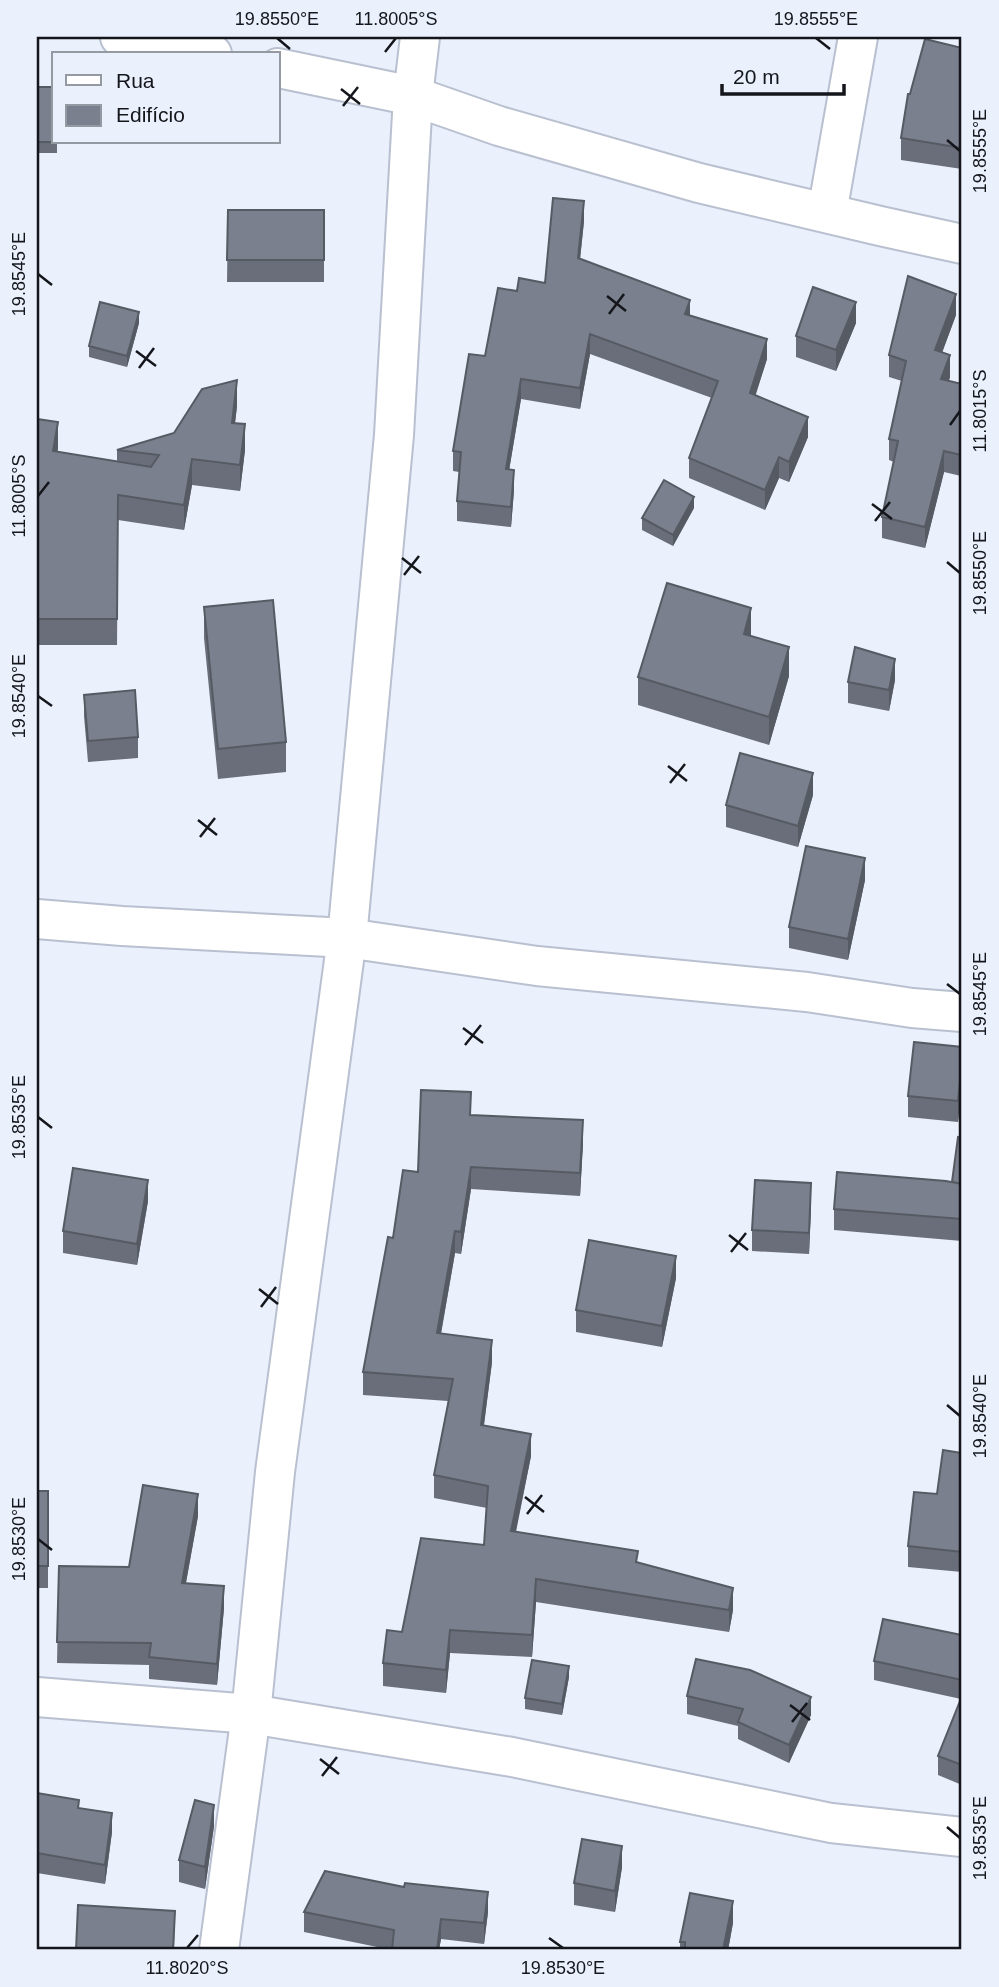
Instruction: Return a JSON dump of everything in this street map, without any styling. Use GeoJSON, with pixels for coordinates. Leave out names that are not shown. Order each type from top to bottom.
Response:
{"type":"FeatureCollection","features":[{"type":"Feature","properties":{"kind":"street"},"geometry":{"type":"LineString","coordinates":[[120,37],[201,52]]}},
{"type":"Feature","properties":{"kind":"street"},"geometry":{"type":"LineString","coordinates":[[219,1950],[251,1714],[275,1472],[347,938],[394,435],[413,96],[421,37]]}},
{"type":"Feature","properties":{"kind":"street"},"geometry":{"type":"LineString","coordinates":[[827,214],[858,37]]}},
{"type":"Feature","properties":{"kind":"street"},"geometry":{"type":"LineString","coordinates":[[280,68],[413,96],[499,126],[640,167],[827,214],[962,244]]}},
{"type":"Feature","properties":{"kind":"street"},"geometry":{"type":"LineString","coordinates":[[37,919],[347,938],[537,966],[807,992],[912,1008],[962,1012]]}},
{"type":"Feature","properties":{"kind":"street"},"geometry":{"type":"LineString","coordinates":[[37,1698],[251,1714],[512,1757],[831,1822],[962,1837]]}},
{"type":"Feature","properties":{"kind":"building"},"geometry":{"type":"Polygon","coordinates":[[[925,39],[962,48],[962,148],[901,138],[908,94],[925,39]]]}},
{"type":"Feature","properties":{"kind":"building"},"geometry":{"type":"Polygon","coordinates":[[[37,87],[52,87],[52,142],[37,142],[37,87]]]}},
{"type":"Feature","properties":{"kind":"building"},"geometry":{"type":"Polygon","coordinates":[[[553,198],[584,201],[578,258],[690,300],[685,314],[767,339],[750,393],[808,417],[789,462],[779,457],[765,490],[689,458],[718,381],[590,334],[580,388],[521,379],[506,469],[514,470],[511,507],[457,501],[461,452],[453,451],[469,354],[485,356],[498,288],[517,291],[519,278],[545,283],[553,198]]]}},
{"type":"Feature","properties":{"kind":"building"},"geometry":{"type":"Polygon","coordinates":[[[228,210],[324,210],[324,260],[227,260],[228,210]]]}},
{"type":"Feature","properties":{"kind":"building"},"geometry":{"type":"Polygon","coordinates":[[[908,276],[956,294],[935,350],[950,355],[941,379],[962,384],[962,449],[961,455],[944,451],[925,527],[882,517],[898,441],[889,439],[906,361],[889,355],[908,276]]]}},
{"type":"Feature","properties":{"kind":"building"},"geometry":{"type":"Polygon","coordinates":[[[813,287],[856,302],[836,350],[796,336],[813,287]]]}},
{"type":"Feature","properties":{"kind":"building"},"geometry":{"type":"Polygon","coordinates":[[[100,302],[139,312],[127,356],[89,346],[100,302]]]}},
{"type":"Feature","properties":{"kind":"building"},"geometry":{"type":"Polygon","coordinates":[[[237,380],[232,423],[245,424],[240,465],[192,459],[184,505],[118,495],[117,619],[37,619],[37,419],[58,422],[53,451],[151,467],[159,455],[117,450],[174,433],[202,389],[237,380]]]}},
{"type":"Feature","properties":{"kind":"building"},"geometry":{"type":"Polygon","coordinates":[[[664,480],[694,497],[673,535],[642,518],[664,480]]]}},
{"type":"Feature","properties":{"kind":"building"},"geometry":{"type":"Polygon","coordinates":[[[667,583],[751,608],[744,634],[789,647],[769,717],[638,677],[667,583]]]}},
{"type":"Feature","properties":{"kind":"building"},"geometry":{"type":"Polygon","coordinates":[[[273,600],[286,742],[218,749],[204,607],[273,600]]]}},
{"type":"Feature","properties":{"kind":"building"},"geometry":{"type":"Polygon","coordinates":[[[855,647],[895,659],[889,690],[848,682],[855,647]]]}},
{"type":"Feature","properties":{"kind":"building"},"geometry":{"type":"Polygon","coordinates":[[[135,690],[138,737],[88,741],[84,695],[135,690]]]}},
{"type":"Feature","properties":{"kind":"building"},"geometry":{"type":"Polygon","coordinates":[[[740,753],[813,773],[798,826],[726,805],[740,753]]]}},
{"type":"Feature","properties":{"kind":"building"},"geometry":{"type":"Polygon","coordinates":[[[806,846],[865,858],[848,939],[789,927],[806,846]]]}},
{"type":"Feature","properties":{"kind":"building"},"geometry":{"type":"Polygon","coordinates":[[[914,1042],[962,1047],[958,1101],[908,1096],[914,1042]]]}},
{"type":"Feature","properties":{"kind":"building"},"geometry":{"type":"Polygon","coordinates":[[[421,1090],[471,1092],[470,1115],[583,1120],[580,1173],[471,1167],[461,1232],[455,1231],[437,1333],[492,1340],[481,1425],[531,1434],[511,1531],[638,1551],[636,1562],[733,1588],[729,1610],[536,1579],[532,1635],[450,1630],[446,1670],[383,1663],[387,1630],[402,1632],[421,1538],[484,1545],[488,1486],[434,1475],[453,1379],[363,1372],[388,1237],[393,1238],[403,1170],[418,1172],[421,1090]]]}},
{"type":"Feature","properties":{"kind":"building"},"geometry":{"type":"Polygon","coordinates":[[[958,1137],[962,1138],[962,1184],[952,1182],[958,1137]]]}},
{"type":"Feature","properties":{"kind":"building"},"geometry":{"type":"Polygon","coordinates":[[[73,1168],[148,1180],[137,1244],[63,1231],[73,1168]]]}},
{"type":"Feature","properties":{"kind":"building"},"geometry":{"type":"Polygon","coordinates":[[[837,1172],[962,1184],[962,1219],[834,1209],[837,1172]]]}},
{"type":"Feature","properties":{"kind":"building"},"geometry":{"type":"Polygon","coordinates":[[[755,1180],[811,1183],[809,1233],[752,1230],[755,1180]]]}},
{"type":"Feature","properties":{"kind":"building"},"geometry":{"type":"Polygon","coordinates":[[[589,1240],[676,1256],[662,1326],[576,1310],[589,1240]]]}},
{"type":"Feature","properties":{"kind":"building"},"geometry":{"type":"Polygon","coordinates":[[[943,1450],[962,1453],[962,1552],[908,1546],[914,1492],[937,1494],[943,1450]]]}},
{"type":"Feature","properties":{"kind":"building"},"geometry":{"type":"Polygon","coordinates":[[[143,1485],[198,1494],[182,1583],[224,1586],[217,1664],[149,1657],[151,1643],[57,1642],[59,1566],[129,1567],[143,1485]]]}},
{"type":"Feature","properties":{"kind":"building"},"geometry":{"type":"Polygon","coordinates":[[[37,1491],[48,1491],[48,1566],[37,1566],[37,1491]]]}},
{"type":"Feature","properties":{"kind":"building"},"geometry":{"type":"Polygon","coordinates":[[[883,1619],[962,1635],[962,1680],[874,1661],[883,1619]]]}},
{"type":"Feature","properties":{"kind":"building"},"geometry":{"type":"Polygon","coordinates":[[[696,1659],[750,1670],[811,1697],[789,1745],[738,1722],[743,1709],[687,1696],[696,1659]]]}},
{"type":"Feature","properties":{"kind":"building"},"geometry":{"type":"Polygon","coordinates":[[[532,1660],[569,1666],[562,1704],[525,1698],[532,1660]]]}},
{"type":"Feature","properties":{"kind":"building"},"geometry":{"type":"Polygon","coordinates":[[[962,1696],[962,1765],[938,1756],[962,1696]]]}},
{"type":"Feature","properties":{"kind":"building"},"geometry":{"type":"Polygon","coordinates":[[[37,1793],[79,1800],[78,1808],[112,1813],[105,1865],[37,1853],[37,1793]]]}},
{"type":"Feature","properties":{"kind":"building"},"geometry":{"type":"Polygon","coordinates":[[[195,1800],[214,1805],[205,1867],[179,1860],[195,1800]]]}},
{"type":"Feature","properties":{"kind":"building"},"geometry":{"type":"Polygon","coordinates":[[[582,1839],[622,1846],[615,1891],[574,1883],[582,1839]]]}},
{"type":"Feature","properties":{"kind":"building"},"geometry":{"type":"Polygon","coordinates":[[[325,1871],[404,1887],[405,1883],[488,1892],[484,1923],[441,1919],[437,1950],[392,1950],[394,1930],[304,1912],[325,1871]]]}},
{"type":"Feature","properties":{"kind":"building"},"geometry":{"type":"Polygon","coordinates":[[[690,1893],[733,1901],[723,1950],[685,1950],[685,1942],[680,1942],[690,1893]]]}},
{"type":"Feature","properties":{"kind":"building"},"geometry":{"type":"Polygon","coordinates":[[[78,1905],[175,1911],[173,1950],[76,1950],[78,1905]]]}}]}
